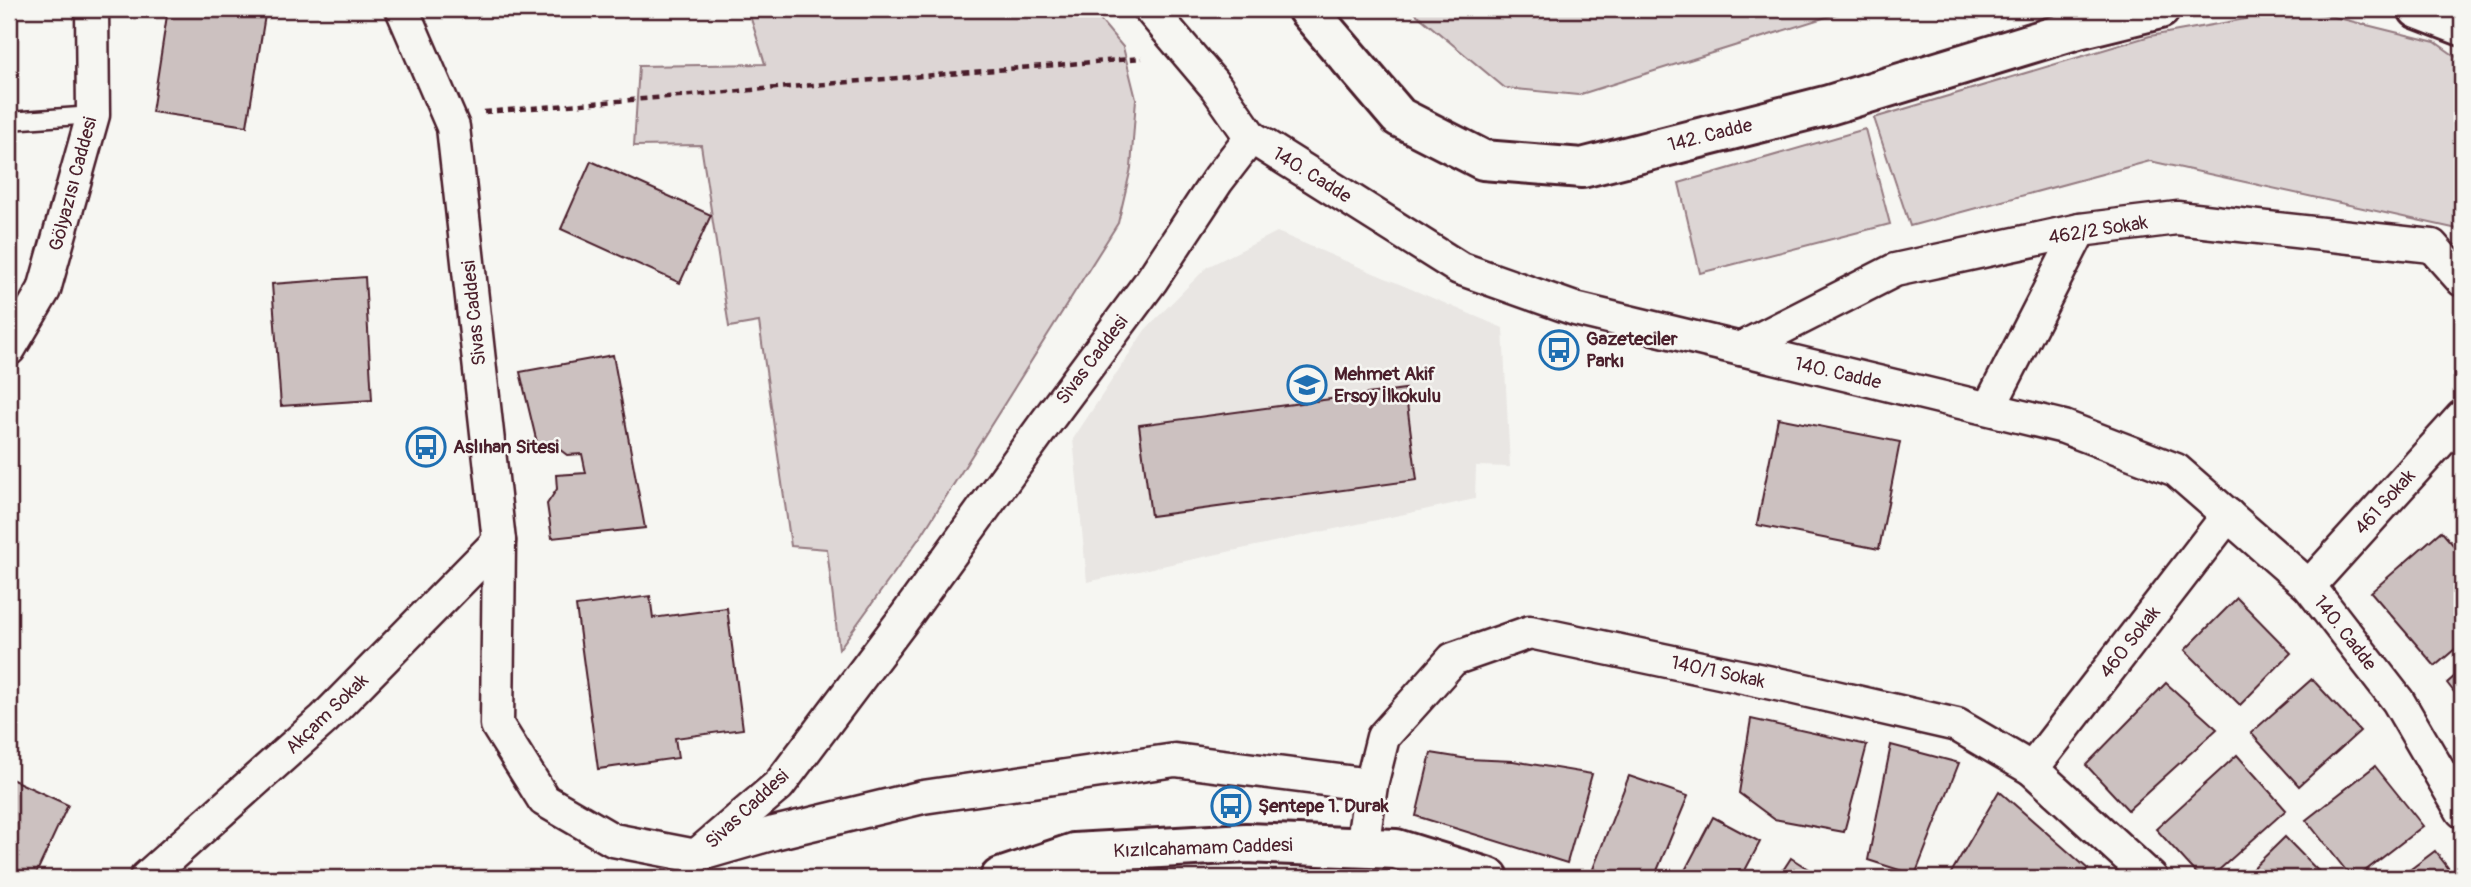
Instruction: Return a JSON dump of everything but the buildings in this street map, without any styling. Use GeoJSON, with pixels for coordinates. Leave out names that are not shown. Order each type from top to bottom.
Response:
{"type":"FeatureCollection","features":[{"type":"Feature","properties":{"kind":"street","name":"Gölyazısı Caddesi"},"geometry":{"type":"LineString","coordinates":[[9,349],[44,289],[93,115],[92,9]]}},
{"type":"Feature","properties":{"kind":"street","name":"Sivas Caddesi"},"geometry":{"type":"LineString","coordinates":[[402,9],[453,127],[499,541],[497,725],[544,800],[613,840],[696,856],[779,785],[1151,281],[1217,181],[1251,137]]}},
{"type":"Feature","properties":{"kind":"street","name":"140. Cadde"},"geometry":{"type":"LineString","coordinates":[[1150,9],[1216,87],[1251,137],[1460,268],[1575,309],[2064,427],[2176,470],[2309,586],[2398,701],[2462,811]]}},
{"type":"Feature","properties":{"kind":"street","name":"142. Cadde"},"geometry":{"type":"LineString","coordinates":[[1307,9],[1399,117],[1483,160],[1582,168],[1829,105],[2078,29],[2160,9]]}},
{"type":"Feature","properties":{"kind":"street"},"geometry":{"type":"LineString","coordinates":[[2417,9],[2462,26]]}},
{"type":"Feature","properties":{"kind":"street","name":"462/2 Sokak"},"geometry":{"type":"LineString","coordinates":[[1740,349],[1895,270],[2080,230],[2177,218],[2432,246],[2462,280]]}},
{"type":"Feature","properties":{"kind":"street"},"geometry":{"type":"LineString","coordinates":[[1989,408],[2080,230]]}},
{"type":"Feature","properties":{"kind":"street","name":"461 Sokak"},"geometry":{"type":"LineString","coordinates":[[2309,586],[2462,417]]}},
{"type":"Feature","properties":{"kind":"street","name":"460 Sokak"},"geometry":{"type":"LineString","coordinates":[[2032,769],[2228,515]]}},
{"type":"Feature","properties":{"kind":"street","name":"Akçam Sokak"},"geometry":{"type":"LineString","coordinates":[[146,878],[324,719],[499,541]]}},
{"type":"Feature","properties":{"kind":"street","name":"140/1 Sokak"},"geometry":{"type":"LineString","coordinates":[[1362,849],[1371,785],[1383,737],[1453,659],[1530,632],[1957,725],[2032,769],[2151,878]]}},
{"type":"Feature","properties":{"kind":"street"},"geometry":{"type":"LineString","coordinates":[[696,856],[774,833],[923,797],[1175,760],[1371,785]]}},
{"type":"Feature","properties":{"kind":"street","name":"Kızılcahamam Caddesi"},"geometry":{"type":"LineString","coordinates":[[1000,878],[1074,853],[1245,843],[1396,849],[1489,878]]}},
{"type":"Feature","properties":{"kind":"lane"},"geometry":{"type":"LineString","coordinates":[[9,121],[93,115]]}},
{"type":"Feature","properties":{"kind":"path"},"geometry":{"type":"LineString","coordinates":[[448,115],[1142,58]]}},
{"type":"Feature","properties":{"kind":"shaded area"},"geometry":{"type":"Polygon","coordinates":[[[748,9],[1091,9],[1123,47],[1136,99],[1131,168],[1118,223],[923,533],[839,649],[827,549],[791,546],[759,322],[729,327],[701,145],[634,146],[639,66],[765,64],[748,9]]]}},
{"type":"Feature","properties":{"kind":"shaded area"},"geometry":{"type":"Polygon","coordinates":[[[1410,9],[1852,9],[1578,95],[1505,88],[1410,9]]]}},
{"type":"Feature","properties":{"kind":"shaded area"},"geometry":{"type":"Polygon","coordinates":[[[2302,9],[2435,42],[2462,61],[2462,230],[2150,161],[1910,226],[1874,118],[2150,36],[2302,9]]]}},
{"type":"Feature","properties":{"kind":"shaded area"},"geometry":{"type":"Polygon","coordinates":[[[1865,129],[1890,224],[1700,273],[1679,183],[1865,129]]]}},
{"type":"Feature","properties":{"kind":"shaded area","name":"Mehmet Akif Ersoy İlkokulu"},"geometry":{"type":"Polygon","coordinates":[[[1277,232],[1503,328],[1510,467],[1476,466],[1475,499],[1087,582],[1073,439],[1145,330],[1207,267],[1277,232]]]}},
{"type":"Feature","properties":{"kind":"place","name":"Gazeteciler Parkı"},"geometry":{"type":"Point","coordinates":[1559,350]}},
{"type":"Feature","properties":{"kind":"place","name":"Mehmet Akif Ersoy İlkokulu"},"geometry":{"type":"Point","coordinates":[1307,385]}},
{"type":"Feature","properties":{"kind":"place","name":"Aslıhan Sitesi"},"geometry":{"type":"Point","coordinates":[426,447]}},
{"type":"Feature","properties":{"kind":"place","name":"Şentepe 1. Durak"},"geometry":{"type":"Point","coordinates":[1231,806]}}]}
